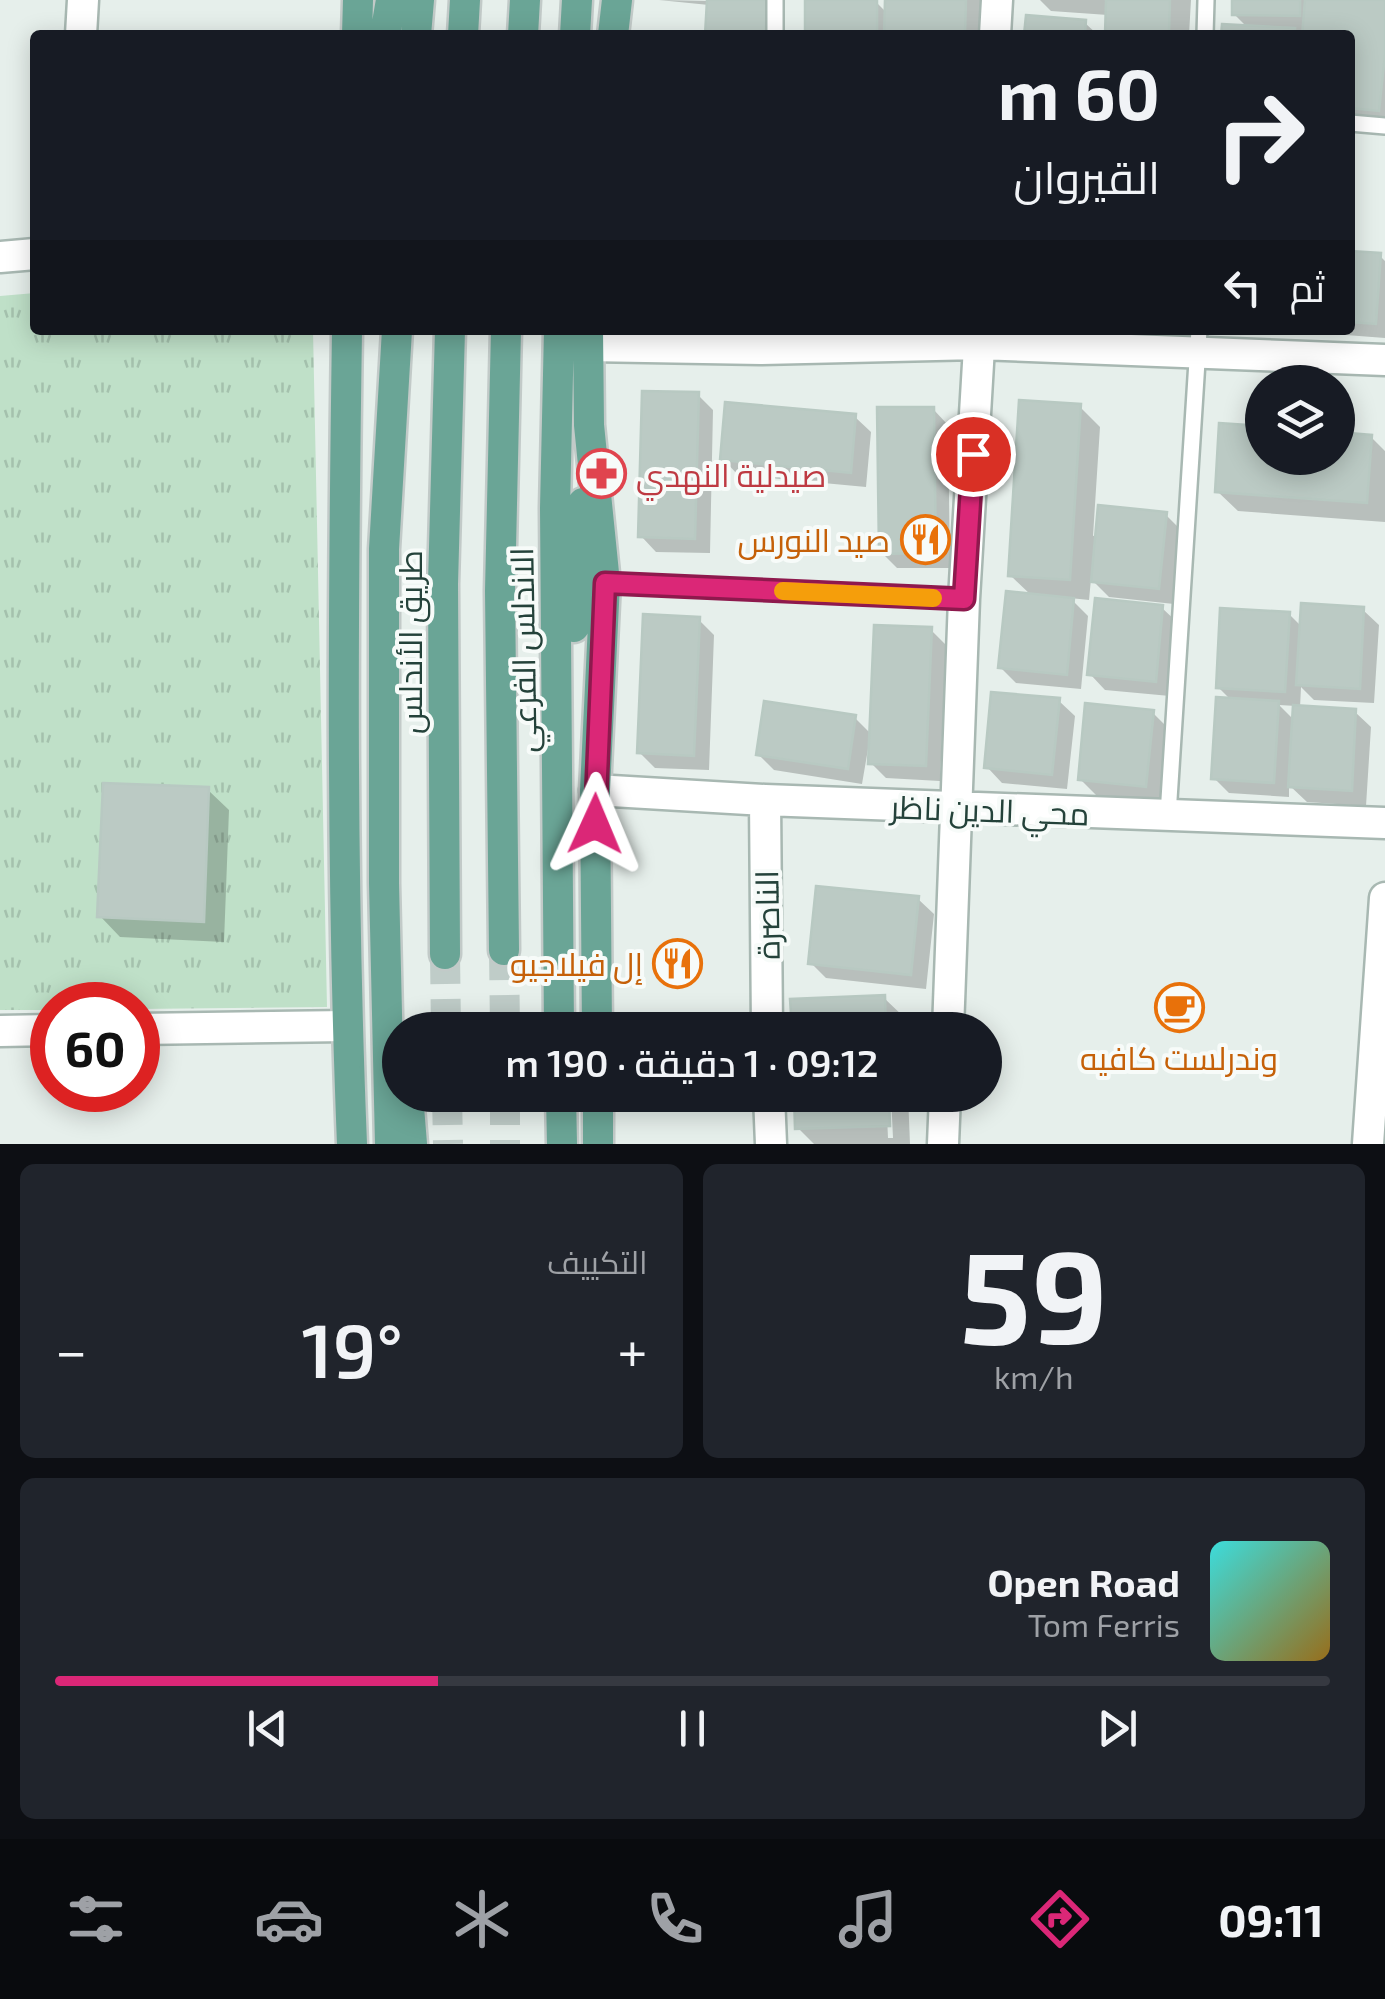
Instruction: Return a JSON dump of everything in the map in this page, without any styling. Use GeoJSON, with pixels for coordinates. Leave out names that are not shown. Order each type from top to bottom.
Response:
{"type":"FeatureCollection","features":[{"type":"Feature","properties":{"kind":"main road"},"geometry":{"type":"LineString","coordinates":[[357,30],[358,0]]}},
{"type":"Feature","properties":{"kind":"main road"},"geometry":{"type":"LineString","coordinates":[[386,30],[391,0]]}},
{"type":"Feature","properties":{"kind":"main road"},"geometry":{"type":"LineString","coordinates":[[416,30],[419,0]]}},
{"type":"Feature","properties":{"kind":"main road"},"geometry":{"type":"LineString","coordinates":[[462,30],[465,0]]}},
{"type":"Feature","properties":{"kind":"main road"},"geometry":{"type":"LineString","coordinates":[[523,30],[525,0]]}},
{"type":"Feature","properties":{"kind":"main road"},"geometry":{"type":"LineString","coordinates":[[575,30],[577,0]]}},
{"type":"Feature","properties":{"kind":"main road"},"geometry":{"type":"LineString","coordinates":[[594,0],[594,30]]}},
{"type":"Feature","properties":{"kind":"main road"},"geometry":{"type":"LineString","coordinates":[[614,30],[617,0]]}},
{"type":"Feature","properties":{"kind":"main road"},"geometry":{"type":"LineString","coordinates":[[348,335],[342,633],[352,1144]]}},
{"type":"Feature","properties":{"kind":"main road"},"geometry":{"type":"LineString","coordinates":[[390,1144],[384,883],[384,549],[397,335]]}},
{"type":"Feature","properties":{"kind":"main road","name":"طريق الأندلس"},"geometry":{"type":"LineString","coordinates":[[444,954],[443,584],[450,335]]}},
{"type":"Feature","properties":{"kind":"main road"},"geometry":{"type":"LineString","coordinates":[[504,950],[500,590],[506,335]]}},
{"type":"Feature","properties":{"kind":"main road","name":"الاندلس الفرعي"},"geometry":{"type":"LineString","coordinates":[[558,1012],[554,508],[559,335]]}},
{"type":"Feature","properties":{"kind":"main road"},"geometry":{"type":"LineString","coordinates":[[559,814],[589,425],[588,338]]}},
{"type":"Feature","properties":{"kind":"main road"},"geometry":{"type":"LineString","coordinates":[[589,425],[605,583],[595,790],[597,1012]]}},
{"type":"Feature","properties":{"kind":"main road"},"geometry":{"type":"LineString","coordinates":[[384,883],[398,1012]]}},
{"type":"Feature","properties":{"kind":"main road"},"geometry":{"type":"LineString","coordinates":[[551,1012],[557,969]]}},
{"type":"Feature","properties":{"kind":"main road"},"geometry":{"type":"LineString","coordinates":[[409,1112],[412,1144]]}},
{"type":"Feature","properties":{"kind":"main road"},"geometry":{"type":"LineString","coordinates":[[541,1112],[542,1144]]}},
{"type":"Feature","properties":{"kind":"main road"},"geometry":{"type":"LineString","coordinates":[[561,1112],[562,1144]]}},
{"type":"Feature","properties":{"kind":"main road"},"geometry":{"type":"LineString","coordinates":[[598,1112],[598,1144]]}},
{"type":"Feature","properties":{"kind":"street"},"geometry":{"type":"LineString","coordinates":[[81,30],[82,0]]}},
{"type":"Feature","properties":{"kind":"street"},"geometry":{"type":"LineString","coordinates":[[995,30],[997,0]]}},
{"type":"Feature","properties":{"kind":"street"},"geometry":{"type":"LineString","coordinates":[[0,257],[30,254]]}},
{"type":"Feature","properties":{"kind":"street"},"geometry":{"type":"LineString","coordinates":[[949,1012],[964,599],[979,337]]}},
{"type":"Feature","properties":{"kind":"street"},"geometry":{"type":"LineString","coordinates":[[588,338],[1199,341],[1385,360]]}},
{"type":"Feature","properties":{"kind":"street","name":"محي الدين ناظر"},"geometry":{"type":"LineString","coordinates":[[595,790],[1385,824]]}},
{"type":"Feature","properties":{"kind":"street","name":"الناصرة"},"geometry":{"type":"LineString","coordinates":[[765,800],[768,1012]]}},
{"type":"Feature","properties":{"kind":"street"},"geometry":{"type":"LineString","coordinates":[[1368,1144],[1385,898]]}},
{"type":"Feature","properties":{"kind":"street"},"geometry":{"type":"LineString","coordinates":[[160,1029],[347,1026]]}},
{"type":"Feature","properties":{"kind":"street"},"geometry":{"type":"LineString","coordinates":[[0,1031],[30,1030]]}},
{"type":"Feature","properties":{"kind":"street"},"geometry":{"type":"LineString","coordinates":[[770,1112],[771,1144]]}},
{"type":"Feature","properties":{"kind":"street"},"geometry":{"type":"LineString","coordinates":[[943,1144],[944,1112]]}},
{"type":"Feature","properties":{"kind":"lane"},"geometry":{"type":"LineString","coordinates":[[775,0],[775,30]]}},
{"type":"Feature","properties":{"kind":"lane"},"geometry":{"type":"LineString","coordinates":[[1205,30],[1206,0]]}},
{"type":"Feature","properties":{"kind":"lane"},"geometry":{"type":"LineString","coordinates":[[1355,124],[1385,126]]}},
{"type":"Feature","properties":{"kind":"lane"},"geometry":{"type":"LineString","coordinates":[[1168,815],[1199,341]]}},
{"type":"Feature","properties":{"kind":"lane"},"geometry":{"type":"LineString","coordinates":[[605,583],[964,599]]}},
{"type":"Feature","properties":{"kind":"green space"},"geometry":{"type":"Polygon","coordinates":[[[30,293],[30,335],[313,335],[327,1007],[160,1009],[160,982],[30,982],[30,1010],[0,1010],[0,296],[30,293]]]}},
{"type":"Feature","properties":{"kind":"building"},"geometry":{"type":"Polygon","coordinates":[[[707,0],[768,0],[765,30],[705,30],[707,0]]]}},
{"type":"Feature","properties":{"kind":"building"},"geometry":{"type":"Polygon","coordinates":[[[805,0],[877,0],[877,30],[805,30],[805,0]]]}},
{"type":"Feature","properties":{"kind":"building"},"geometry":{"type":"Polygon","coordinates":[[[885,0],[966,0],[965,30],[884,30],[885,0]]]}},
{"type":"Feature","properties":{"kind":"building"},"geometry":{"type":"Polygon","coordinates":[[[1106,0],[1170,0],[1169,30],[1105,30],[1106,0]]]}},
{"type":"Feature","properties":{"kind":"building"},"geometry":{"type":"Polygon","coordinates":[[[1232,0],[1300,0],[1300,16],[1232,15],[1232,0]]]}},
{"type":"Feature","properties":{"kind":"building"},"geometry":{"type":"Polygon","coordinates":[[[1305,0],[1385,0],[1379,111],[1355,109],[1355,30],[1302,30],[1305,0]]]}},
{"type":"Feature","properties":{"kind":"building"},"geometry":{"type":"Polygon","coordinates":[[[1026,15],[1086,20],[1085,30],[1024,30],[1026,15]]]}},
{"type":"Feature","properties":{"kind":"building"},"geometry":{"type":"Polygon","coordinates":[[[1222,24],[1295,28],[1295,30],[1221,30],[1222,24]]]}},
{"type":"Feature","properties":{"kind":"building"},"geometry":{"type":"Polygon","coordinates":[[[1355,251],[1381,253],[1376,324],[1355,322],[1355,251]]]}},
{"type":"Feature","properties":{"kind":"building"},"geometry":{"type":"Polygon","coordinates":[[[642,391],[699,392],[695,539],[638,537],[642,391]]]}},
{"type":"Feature","properties":{"kind":"building"},"geometry":{"type":"Polygon","coordinates":[[[1019,400],[1081,404],[1070,580],[1008,576],[1019,400]]]}},
{"type":"Feature","properties":{"kind":"building"},"geometry":{"type":"Polygon","coordinates":[[[725,402],[856,414],[851,473],[720,460],[725,402]]]}},
{"type":"Feature","properties":{"kind":"building"},"geometry":{"type":"Polygon","coordinates":[[[877,407],[934,407],[936,553],[879,554],[877,407]]]}},
{"type":"Feature","properties":{"kind":"building"},"geometry":{"type":"Polygon","coordinates":[[[1219,423],[1245,425],[1245,475],[1355,475],[1355,434],[1372,435],[1367,503],[1215,492],[1219,423]]]}},
{"type":"Feature","properties":{"kind":"building"},"geometry":{"type":"Polygon","coordinates":[[[1098,505],[1167,512],[1159,589],[1091,582],[1098,505]]]}},
{"type":"Feature","properties":{"kind":"building"},"geometry":{"type":"Polygon","coordinates":[[[1006,591],[1074,598],[1067,675],[998,668],[1006,591]]]}},
{"type":"Feature","properties":{"kind":"building"},"geometry":{"type":"Polygon","coordinates":[[[1095,598],[1163,605],[1156,682],[1087,675],[1095,598]]]}},
{"type":"Feature","properties":{"kind":"building"},"geometry":{"type":"Polygon","coordinates":[[[1301,603],[1364,607],[1360,689],[1296,685],[1301,603]]]}},
{"type":"Feature","properties":{"kind":"building"},"geometry":{"type":"Polygon","coordinates":[[[1220,608],[1290,612],[1285,692],[1216,688],[1220,608]]]}},
{"type":"Feature","properties":{"kind":"building"},"geometry":{"type":"Polygon","coordinates":[[[643,614],[700,617],[694,756],[637,753],[643,614]]]}},
{"type":"Feature","properties":{"kind":"building"},"geometry":{"type":"Polygon","coordinates":[[[874,625],[932,627],[926,766],[868,764],[874,625]]]}},
{"type":"Feature","properties":{"kind":"building"},"geometry":{"type":"Polygon","coordinates":[[[991,692],[1060,698],[1052,775],[984,768],[991,692]]]}},
{"type":"Feature","properties":{"kind":"building"},"geometry":{"type":"Polygon","coordinates":[[[1216,697],[1279,701],[1274,783],[1211,779],[1216,697]]]}},
{"type":"Feature","properties":{"kind":"building"},"geometry":{"type":"Polygon","coordinates":[[[764,701],[856,715],[848,769],[756,755],[764,701]]]}},
{"type":"Feature","properties":{"kind":"building"},"geometry":{"type":"Polygon","coordinates":[[[1085,703],[1154,710],[1146,787],[1078,780],[1085,703]]]}},
{"type":"Feature","properties":{"kind":"building"},"geometry":{"type":"Polygon","coordinates":[[[1293,705],[1356,709],[1352,791],[1288,787],[1293,705]]]}},
{"type":"Feature","properties":{"kind":"building"},"geometry":{"type":"Polygon","coordinates":[[[103,783],[209,787],[204,922],[97,917],[103,783]]]}},
{"type":"Feature","properties":{"kind":"building"},"geometry":{"type":"Polygon","coordinates":[[[816,886],[919,896],[911,975],[808,964],[816,886]]]}},
{"type":"Feature","properties":{"kind":"building"},"geometry":{"type":"Polygon","coordinates":[[[885,995],[885,1012],[791,1012],[790,999],[885,995]]]}},
{"type":"Feature","properties":{"kind":"building"},"geometry":{"type":"Polygon","coordinates":[[[794,1112],[890,1112],[890,1126],[795,1129],[794,1112]]]}},
{"type":"Feature","properties":{"kind":"tunnel"},"geometry":{"type":"LineString","coordinates":[[504,950],[505,1012]]}},
{"type":"Feature","properties":{"kind":"tunnel"},"geometry":{"type":"LineString","coordinates":[[445,954],[446,1012]]}},
{"type":"Feature","properties":{"kind":"tunnel"},"geometry":{"type":"LineString","coordinates":[[447,1112],[448,1144]]}},
{"type":"Feature","properties":{"kind":"tunnel"},"geometry":{"type":"LineString","coordinates":[[505,1112],[505,1144]]}},
{"type":"Feature","properties":{"kind":"slow traffic"},"geometry":{"type":"LineString","coordinates":[[783,591],[933,598]]}},
{"type":"Feature","properties":{"kind":"place","name":"صيدلية النهدي"},"geometry":{"type":"Point","coordinates":[601,474]}},
{"type":"Feature","properties":{"kind":"place","name":"صيد النورس"},"geometry":{"type":"Point","coordinates":[925,539]}},
{"type":"Feature","properties":{"kind":"place","name":"إل فيلاجيو"},"geometry":{"type":"Point","coordinates":[678,963]}},
{"type":"Feature","properties":{"kind":"place","name":"وندرلست كافيه"},"geometry":{"type":"Point","coordinates":[1179,1007]}},
{"type":"Feature","properties":{"kind":"route"},"geometry":{"type":"LineString","coordinates":[[595,824],[605,583],[964,599],[973,454]]}}]}
